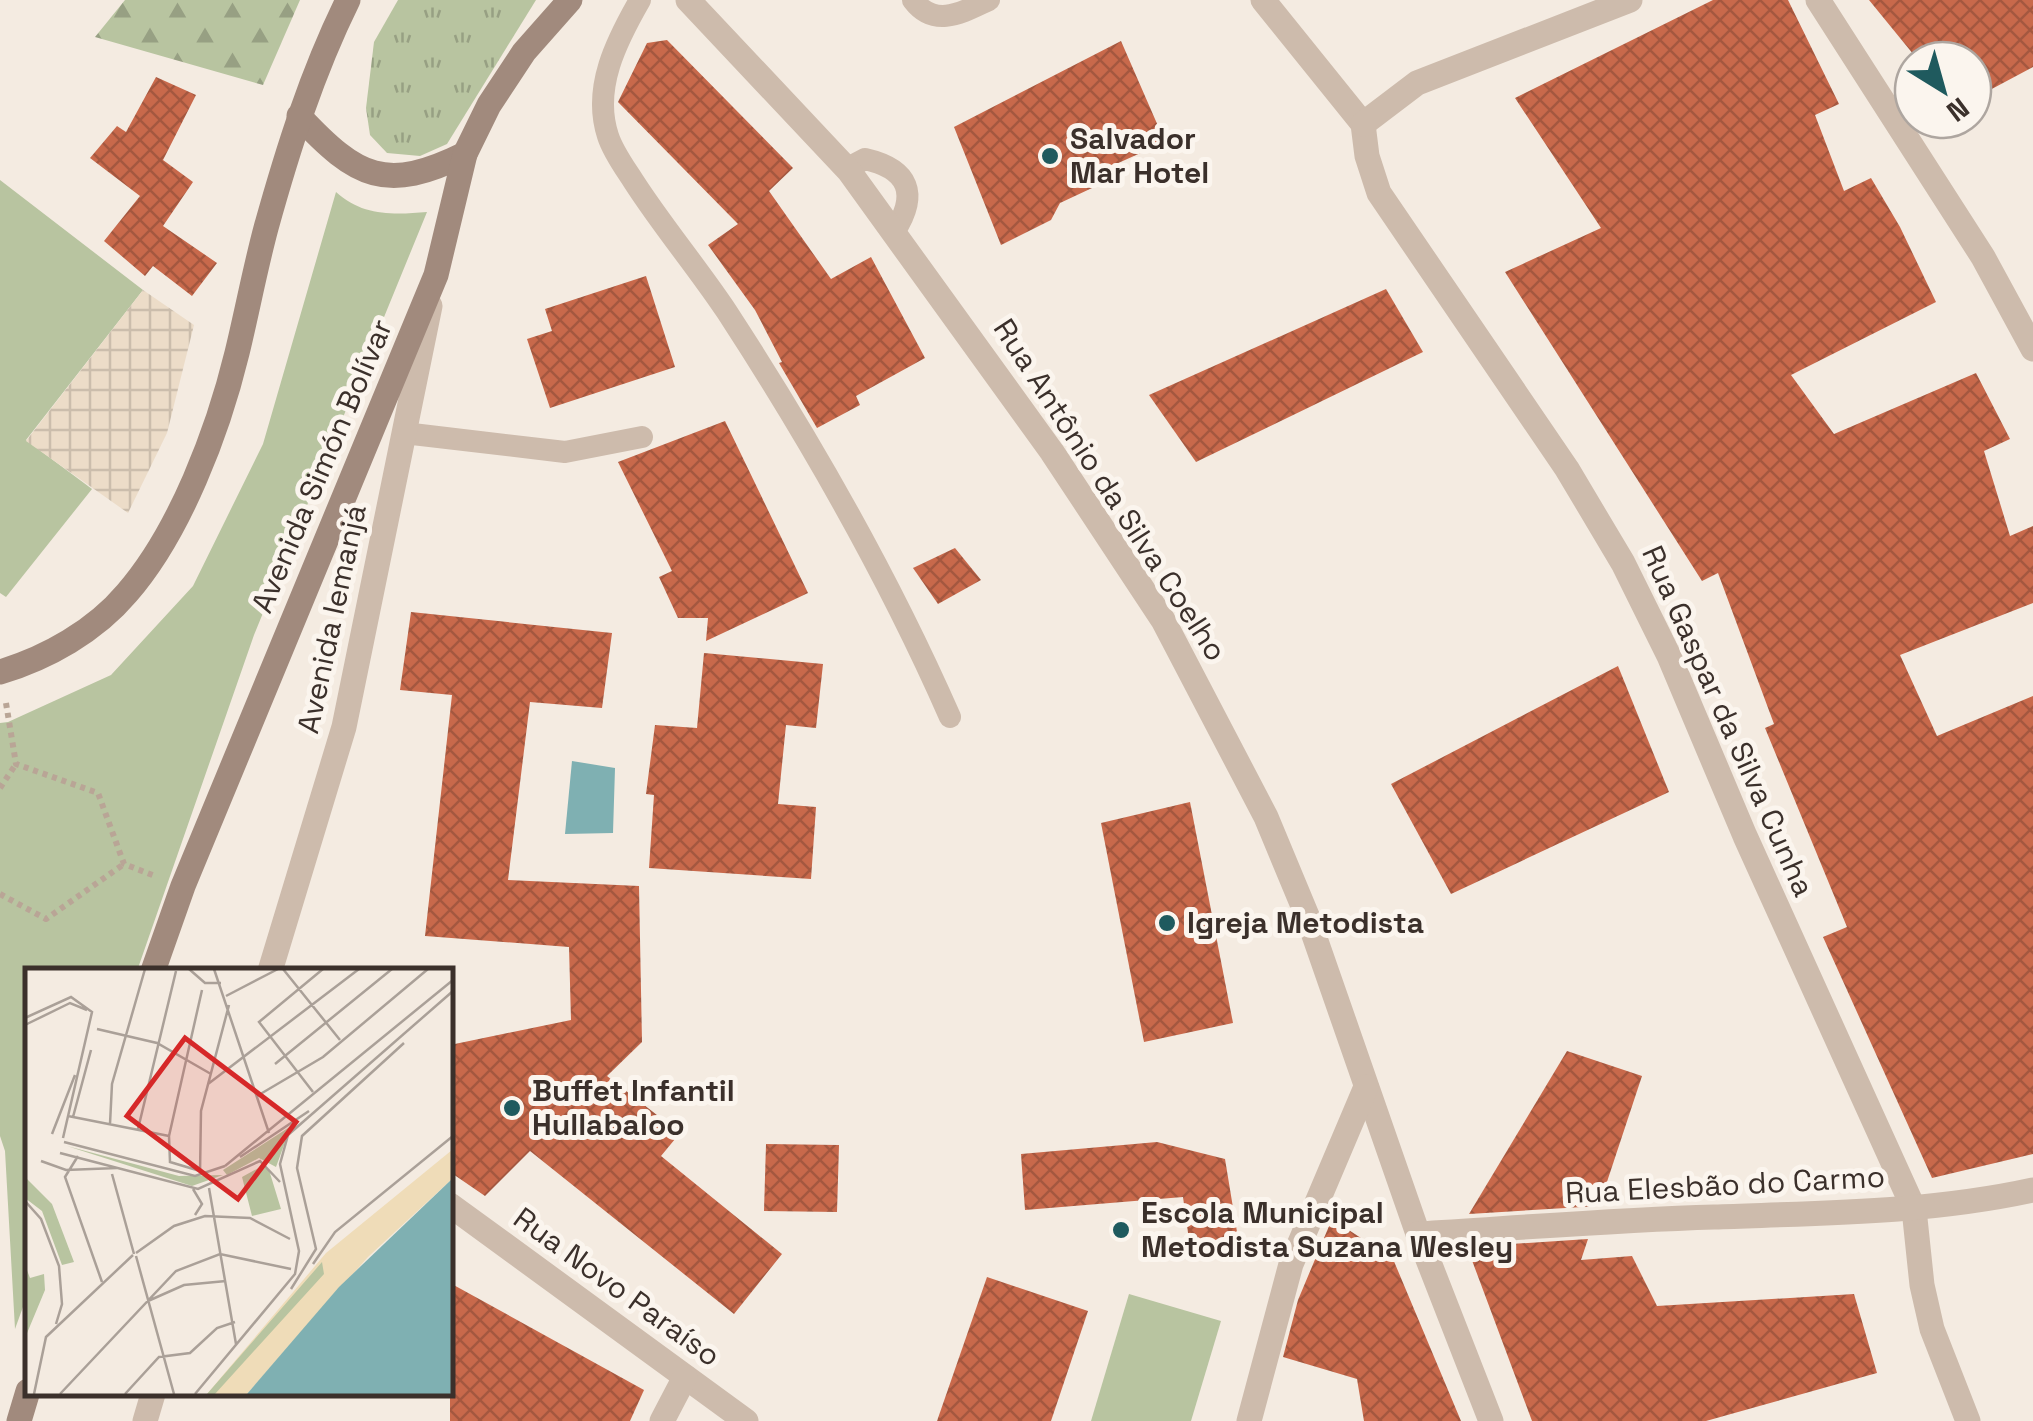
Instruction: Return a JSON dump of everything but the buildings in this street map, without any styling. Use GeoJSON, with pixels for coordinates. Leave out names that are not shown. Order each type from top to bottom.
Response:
{"type":"FeatureCollection","features":[{"type":"Feature","properties":{"kind":"street"},"geometry":{"type":"LineString","coordinates":[[1,672],[41,657],[102,618],[127,594],[175,518],[217,420],[236,358],[265,230],[299,116],[348,0]]}},
{"type":"Feature","properties":{"kind":"street","name":"Avenida Simón Bolívar"},"geometry":{"type":"LineString","coordinates":[[153,968],[183,886],[436,275],[466,154],[524,52],[570,0]]}},
{"type":"Feature","properties":{"kind":"street","name":"Rua Antônio da Silva Coelho"},"geometry":{"type":"LineString","coordinates":[[688,0],[846,168],[1052,452],[1163,620],[1266,816],[1308,918],[1418,1234],[1491,1421]]}},
{"type":"Feature","properties":{"kind":"street","name":"Rua Gaspar da Silva Cunha"},"geometry":{"type":"LineString","coordinates":[[1263,0],[1363,124],[1367,156],[1379,193],[1566,469],[1623,563],[1669,656],[1745,836],[1914,1209],[1922,1285],[1932,1329],[1968,1421]]}},
{"type":"Feature","properties":{"kind":"street"},"geometry":{"type":"LineString","coordinates":[[1363,124],[1417,82],[1630,0]]}},
{"type":"Feature","properties":{"kind":"street"},"geometry":{"type":"LineString","coordinates":[[1818,0],[1983,257],[2033,349]]}},
{"type":"Feature","properties":{"kind":"street"},"geometry":{"type":"LineString","coordinates":[[299,116],[334,152],[356,167],[383,176],[436,168],[466,154]]}},
{"type":"Feature","properties":{"kind":"street","name":"Avenida Iemanjá"},"geometry":{"type":"LineString","coordinates":[[271,968],[344,726],[436,275]]}},
{"type":"Feature","properties":{"kind":"street"},"geometry":{"type":"LineString","coordinates":[[1249,1421],[1291,1264],[1366,1087]]}},
{"type":"Feature","properties":{"kind":"street","name":"Rua Elesbão do Carmo"},"geometry":{"type":"LineString","coordinates":[[1418,1234],[1656,1219],[1914,1209],[1982,1202],[2033,1190]]}},
{"type":"Feature","properties":{"kind":"street","name":"Rua Novo Paraíso"},"geometry":{"type":"LineString","coordinates":[[452,1206],[746,1421]]}},
{"type":"Feature","properties":{"kind":"street"},"geometry":{"type":"LineString","coordinates":[[662,1421],[686,1377]]}},
{"type":"Feature","properties":{"kind":"street"},"geometry":{"type":"LineString","coordinates":[[19,1421],[26,1396]]}},
{"type":"Feature","properties":{"kind":"street"},"geometry":{"type":"LineString","coordinates":[[145,1421],[152,1396]]}},
{"type":"Feature","properties":{"kind":"lane"},"geometry":{"type":"LineString","coordinates":[[640,0],[612,51],[603,112],[608,137],[652,210],[724,308],[804,434],[888,586],[950,717]]}},
{"type":"Feature","properties":{"kind":"lane"},"geometry":{"type":"LineString","coordinates":[[913,0],[933,16],[951,17],[990,0]]}},
{"type":"Feature","properties":{"kind":"lane"},"geometry":{"type":"LineString","coordinates":[[846,168],[865,158],[889,164],[906,183],[907,213],[894,232]]}},
{"type":"Feature","properties":{"kind":"lane"},"geometry":{"type":"LineString","coordinates":[[404,433],[566,452],[642,437]]}},
{"type":"Feature","properties":{"kind":"path"},"geometry":{"type":"LineString","coordinates":[[0,788],[16,764],[1,672]]}},
{"type":"Feature","properties":{"kind":"path"},"geometry":{"type":"LineString","coordinates":[[16,764],[98,794],[124,864],[183,886]]}},
{"type":"Feature","properties":{"kind":"path"},"geometry":{"type":"LineString","coordinates":[[0,894],[46,919],[124,864]]}},
{"type":"Feature","properties":{"kind":"green space"},"geometry":{"type":"Polygon","coordinates":[[[125,0],[300,0],[263,85],[95,37],[125,0]]]}},
{"type":"Feature","properties":{"kind":"green space"},"geometry":{"type":"Polygon","coordinates":[[[398,0],[536,0],[447,144],[420,156],[387,153],[370,135],[366,108],[374,42],[398,0]]]}},
{"type":"Feature","properties":{"kind":"green space"},"geometry":{"type":"Polygon","coordinates":[[[0,180],[143,290],[26,440],[92,489],[6,597],[0,593],[0,180]]]}},
{"type":"Feature","properties":{"kind":"green space"},"geometry":{"type":"Polygon","coordinates":[[[336,192],[367,210],[427,212],[254,635],[138,968],[25,968],[25,1301],[15,1329],[5,1151],[0,1136],[0,723],[111,675],[193,586],[263,444],[336,192]]]}},
{"type":"Feature","properties":{"kind":"green space"},"geometry":{"type":"Polygon","coordinates":[[[1129,1294],[1221,1321],[1191,1421],[1091,1421],[1129,1294]]]}},
{"type":"Feature","properties":{"kind":"shaded area"},"geometry":{"type":"Polygon","coordinates":[[[143,290],[194,325],[167,433],[128,513],[26,441],[143,290]]]}},
{"type":"Feature","properties":{"kind":"water"},"geometry":{"type":"Polygon","coordinates":[[[572,761],[615,768],[613,833],[565,834],[572,761]]]}},
{"type":"Feature","properties":{"kind":"place","name":"Salvador Mar Hotel"},"geometry":{"type":"Point","coordinates":[1050,156]}},
{"type":"Feature","properties":{"kind":"place","name":"Igreja Metodista"},"geometry":{"type":"Point","coordinates":[1167,923]}},
{"type":"Feature","properties":{"kind":"place","name":"Buffet Infantil Hullabaloo"},"geometry":{"type":"Point","coordinates":[512,1108]}},
{"type":"Feature","properties":{"kind":"place","name":"Escola Municipal Metodista Suzana Wesley"},"geometry":{"type":"Point","coordinates":[1121,1230]}}]}
